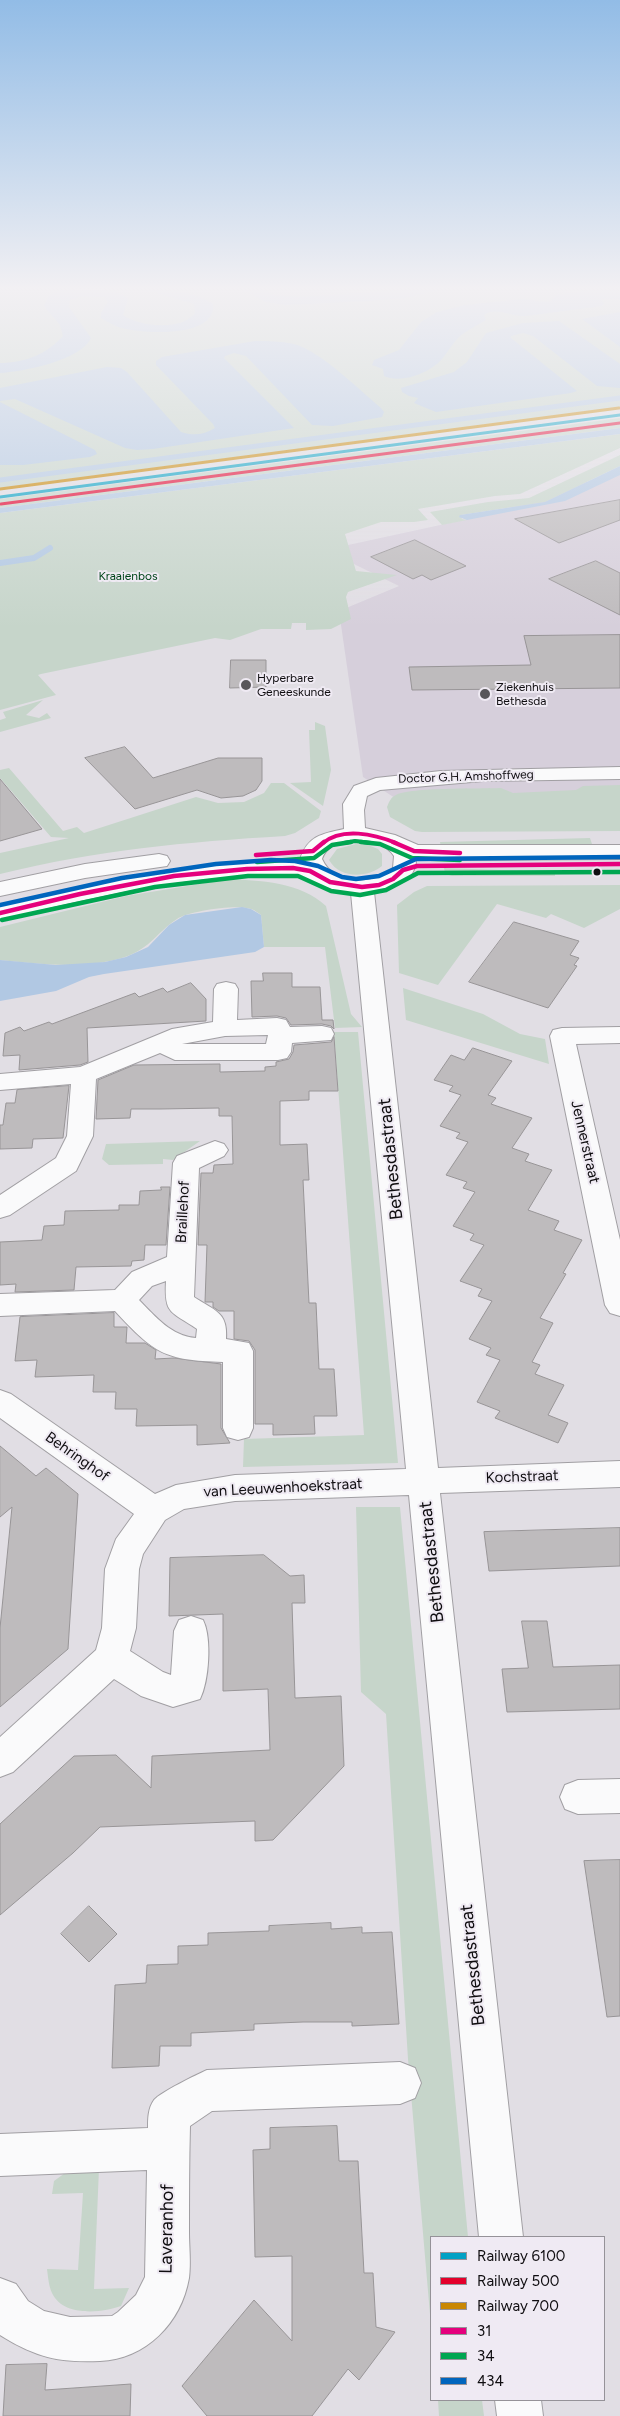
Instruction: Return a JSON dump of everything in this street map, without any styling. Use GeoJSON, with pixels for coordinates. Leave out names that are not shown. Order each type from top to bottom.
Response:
{"type":"FeatureCollection","features":[{"type":"Feature","properties":{"kind":"street","name":"Doctor G.H. Amshoffweg"},"geometry":{"type":"LineString","coordinates":[[355,833],[353,818],[357,795],[362,788],[374,783],[420,778],[620,773]]}},
{"type":"Feature","properties":{"kind":"street"},"geometry":{"type":"LineString","coordinates":[[318,875],[312,867],[310,859],[313,851],[329,838],[355,833],[382,837],[414,851],[430,853],[620,852]]}},
{"type":"Feature","properties":{"kind":"street"},"geometry":{"type":"LineString","coordinates":[[394,843],[405,856],[403,870]]}},
{"type":"Feature","properties":{"kind":"street"},"geometry":{"type":"LineString","coordinates":[[0,889],[86,871],[137,864],[193,858],[313,851]]}},
{"type":"Feature","properties":{"kind":"street"},"geometry":{"type":"LineString","coordinates":[[0,914],[80,894],[174,876],[282,868],[302,869],[330,882],[345,886],[362,887],[379,885],[393,879],[403,870],[417,866],[620,864]]}},
{"type":"Feature","properties":{"kind":"street","name":"Bethesdastraat"},"geometry":{"type":"LineString","coordinates":[[362,887],[501,2236]]}},
{"type":"Feature","properties":{"kind":"street"},"geometry":{"type":"LineString","coordinates":[[225,1028],[226,989]]}},
{"type":"Feature","properties":{"kind":"street"},"geometry":{"type":"LineString","coordinates":[[3,1086],[84,1075],[162,1043],[180,1036],[225,1028],[277,1026],[280,1035],[278,1052],[175,1052],[162,1043]]}},
{"type":"Feature","properties":{"kind":"street"},"geometry":{"type":"LineString","coordinates":[[280,1035],[322,1034]]}},
{"type":"Feature","properties":{"kind":"street","name":"Jennerstraat"},"geometry":{"type":"LineString","coordinates":[[620,1035],[562,1036],[612,1228],[620,1305]]}},
{"type":"Feature","properties":{"kind":"street"},"geometry":{"type":"LineString","coordinates":[[0,1208],[67,1164],[80,1136],[84,1075]]}},
{"type":"Feature","properties":{"kind":"street","name":"Braillehof"},"geometry":{"type":"LineString","coordinates":[[210,1350],[212,1324],[179,1302],[186,1163],[215,1150]]}},
{"type":"Feature","properties":{"kind":"street","name":"Braillehof"},"geometry":{"type":"LineString","coordinates":[[122,1300],[142,1279],[180,1263]]}},
{"type":"Feature","properties":{"kind":"street"},"geometry":{"type":"LineString","coordinates":[[0,1305],[122,1300],[153,1333],[178,1348],[238,1351],[238,1428]]}},
{"type":"Feature","properties":{"kind":"street","name":"Behringhof"},"geometry":{"type":"LineString","coordinates":[[0,1402],[154,1511]]}},
{"type":"Feature","properties":{"kind":"street","name":"Kochstraat"},"geometry":{"type":"LineString","coordinates":[[424,1481],[620,1474]]}},
{"type":"Feature","properties":{"kind":"street","name":"van Leeuwenhoekstraat"},"geometry":{"type":"LineString","coordinates":[[0,1760],[96,1674],[111,1658],[119,1628],[122,1569],[128,1549],[154,1511],[176,1498],[202,1492],[235,1488],[424,1481]]}},
{"type":"Feature","properties":{"kind":"street"},"geometry":{"type":"LineString","coordinates":[[111,1658],[153,1684],[173,1692],[188,1688],[190,1631]]}},
{"type":"Feature","properties":{"kind":"street"},"geometry":{"type":"LineString","coordinates":[[578,1796],[620,1796]]}},
{"type":"Feature","properties":{"kind":"street","name":"Laveranhof"},"geometry":{"type":"LineString","coordinates":[[0,2300],[12,2318],[36,2332],[70,2340],[118,2338],[134,2328],[162,2297],[168,2277],[169,2115],[206,2091],[400,2083]]}},
{"type":"Feature","properties":{"kind":"street"},"geometry":{"type":"LineString","coordinates":[[0,2155],[168,2148]]}},
{"type":"Feature","properties":{"kind":"street"},"geometry":{"type":"LineString","coordinates":[[518,2401],[520,2416]]}},
{"type":"Feature","properties":{"kind":"shaded area","name":"Ziekenhuis Bethesda"},"geometry":{"type":"Polygon","coordinates":[[[620,471],[620,798],[401,802],[363,777],[339,611],[399,586],[325,550],[491,514],[620,471]]]}},
{"type":"Feature","properties":{"kind":"green space"},"geometry":{"type":"Polygon","coordinates":[[[0,403],[620,403],[620,407],[0,488],[0,403]]]}},
{"type":"Feature","properties":{"kind":"green space"},"geometry":{"type":"Polygon","coordinates":[[[620,418],[620,428],[0,508],[0,499],[620,418]]]}},
{"type":"Feature","properties":{"kind":"green space","name":"Kraaienbos"},"geometry":{"type":"Polygon","coordinates":[[[620,434],[620,448],[520,494],[495,496],[418,509],[428,520],[381,522],[345,534],[356,571],[397,575],[348,592],[346,597],[351,619],[331,629],[306,630],[306,623],[292,623],[291,629],[261,629],[230,640],[215,638],[41,674],[38,675],[56,695],[0,710],[0,513],[620,434]]]}},
{"type":"Feature","properties":{"kind":"green space"},"geometry":{"type":"Polygon","coordinates":[[[620,455],[620,466],[545,502],[461,515],[462,519],[467,520],[442,525],[430,512],[488,502],[529,498],[620,455]]]}},
{"type":"Feature","properties":{"kind":"green space"},"geometry":{"type":"Polygon","coordinates":[[[43,700],[26,715],[39,718],[47,713],[51,718],[0,732],[0,720],[6,718],[3,712],[43,700]]]}},
{"type":"Feature","properties":{"kind":"green space"},"geometry":{"type":"Polygon","coordinates":[[[315,722],[325,726],[331,770],[323,806],[290,783],[311,782],[309,730],[315,730],[315,722]]]}},
{"type":"Feature","properties":{"kind":"green space"},"geometry":{"type":"Polygon","coordinates":[[[9,768],[63,831],[77,827],[84,833],[196,797],[218,803],[244,802],[264,793],[271,783],[284,783],[321,811],[319,818],[295,833],[285,836],[142,848],[72,859],[0,874],[0,853],[69,838],[51,837],[0,778],[0,770],[9,768]]]}},
{"type":"Feature","properties":{"kind":"green space"},"geometry":{"type":"Polygon","coordinates":[[[620,785],[620,831],[422,832],[415,831],[390,817],[387,807],[394,796],[404,792],[501,788],[513,793],[576,790],[583,786],[620,785]]]}},
{"type":"Feature","properties":{"kind":"green space"},"geometry":{"type":"Polygon","coordinates":[[[590,838],[592,844],[502,848],[441,848],[440,842],[590,838]]]}},
{"type":"Feature","properties":{"kind":"green space"},"geometry":{"type":"Polygon","coordinates":[[[356,844],[368,845],[378,849],[382,854],[382,866],[369,873],[354,875],[340,871],[329,860],[337,849],[356,844]]]}},
{"type":"Feature","properties":{"kind":"green space"},"geometry":{"type":"Polygon","coordinates":[[[444,868],[555,872],[555,876],[452,876],[445,874],[444,868]]]}},
{"type":"Feature","properties":{"kind":"green space"},"geometry":{"type":"Polygon","coordinates":[[[230,879],[268,882],[293,887],[316,898],[326,906],[351,1014],[362,1027],[335,1028],[325,947],[264,947],[261,915],[252,909],[235,907],[213,909],[183,916],[170,924],[141,949],[125,957],[110,961],[94,964],[63,965],[0,960],[0,927],[126,896],[230,879]]]}},
{"type":"Feature","properties":{"kind":"green space"},"geometry":{"type":"Polygon","coordinates":[[[620,885],[620,909],[584,928],[551,914],[546,918],[497,904],[438,985],[399,973],[397,905],[414,892],[427,886],[620,885]]]}},
{"type":"Feature","properties":{"kind":"green space"},"geometry":{"type":"Polygon","coordinates":[[[403,988],[483,1014],[520,1034],[545,1039],[549,1064],[406,1020],[403,988]]]}},
{"type":"Feature","properties":{"kind":"green space"},"geometry":{"type":"Polygon","coordinates":[[[334,1032],[358,1032],[398,1463],[243,1467],[244,1439],[364,1435],[334,1032]]]}},
{"type":"Feature","properties":{"kind":"green space"},"geometry":{"type":"Polygon","coordinates":[[[200,1141],[173,1160],[163,1159],[163,1164],[109,1165],[102,1159],[106,1144],[200,1141]]]}},
{"type":"Feature","properties":{"kind":"green space"},"geometry":{"type":"Polygon","coordinates":[[[356,1507],[400,1507],[468,2236],[430,2236],[430,2314],[408,2059],[386,1714],[361,1692],[356,1507]]]}},
{"type":"Feature","properties":{"kind":"green space"},"geometry":{"type":"Polygon","coordinates":[[[99,2168],[94,2289],[129,2288],[121,2306],[94,2311],[74,2310],[57,2301],[51,2291],[47,2269],[78,2270],[83,2193],[52,2194],[54,2181],[65,2173],[99,2168]]]}},
{"type":"Feature","properties":{"kind":"green space"},"geometry":{"type":"Polygon","coordinates":[[[438,2401],[482,2401],[484,2416],[439,2416],[438,2401]]]}},
{"type":"Feature","properties":{"kind":"water"},"geometry":{"type":"Polygon","coordinates":[[[0,403],[95,450],[97,454],[90,457],[23,465],[0,465],[0,403]]]}},
{"type":"Feature","properties":{"kind":"water"},"geometry":{"type":"Polygon","coordinates":[[[23,403],[155,403],[181,432],[190,434],[203,433],[215,428],[192,403],[269,403],[294,428],[137,450],[125,448],[23,403]]]}},
{"type":"Feature","properties":{"kind":"water"},"geometry":{"type":"Polygon","coordinates":[[[291,403],[375,403],[384,412],[382,417],[333,426],[312,425],[291,403]]]}},
{"type":"Feature","properties":{"kind":"water"},"geometry":{"type":"Polygon","coordinates":[[[414,403],[502,403],[436,412],[414,403]]]}},
{"type":"Feature","properties":{"kind":"water"},"geometry":{"type":"Polygon","coordinates":[[[620,428],[620,434],[0,513],[0,508],[620,428]]]}},
{"type":"Feature","properties":{"kind":"water"},"geometry":{"type":"Polygon","coordinates":[[[620,466],[620,475],[565,501],[467,520],[459,517],[460,515],[545,502],[620,466]]]}},
{"type":"Feature","properties":{"kind":"water"},"geometry":{"type":"Polygon","coordinates":[[[242,907],[251,909],[261,915],[264,947],[255,952],[104,974],[89,977],[56,991],[0,1001],[0,960],[56,965],[105,962],[126,957],[148,947],[169,925],[185,915],[242,907]]]}},
{"type":"Feature","properties":{"kind":"building"},"geometry":{"type":"Polygon","coordinates":[[[620,500],[620,520],[559,543],[515,519],[620,500]]]}},
{"type":"Feature","properties":{"kind":"building"},"geometry":{"type":"Polygon","coordinates":[[[415,540],[466,566],[431,580],[422,575],[413,579],[371,557],[415,540]]]}},
{"type":"Feature","properties":{"kind":"building"},"geometry":{"type":"Polygon","coordinates":[[[596,561],[620,573],[620,615],[549,579],[596,561]]]}},
{"type":"Feature","properties":{"kind":"building"},"geometry":{"type":"Polygon","coordinates":[[[620,635],[620,688],[412,690],[409,667],[531,665],[524,636],[620,635]]]}},
{"type":"Feature","properties":{"kind":"building"},"geometry":{"type":"Polygon","coordinates":[[[231,660],[266,660],[266,687],[230,688],[231,660]]]}},
{"type":"Feature","properties":{"kind":"building"},"geometry":{"type":"Polygon","coordinates":[[[125,747],[153,778],[218,758],[262,758],[262,781],[256,790],[243,796],[221,798],[197,790],[135,809],[85,758],[125,747]]]}},
{"type":"Feature","properties":{"kind":"building"},"geometry":{"type":"Polygon","coordinates":[[[0,779],[42,829],[0,841],[0,779]]]}},
{"type":"Feature","properties":{"kind":"building"},"geometry":{"type":"Polygon","coordinates":[[[514,922],[579,941],[570,955],[579,958],[574,965],[577,966],[548,1008],[469,982],[514,922]]]}},
{"type":"Feature","properties":{"kind":"building"},"geometry":{"type":"Polygon","coordinates":[[[263,973],[292,973],[292,987],[320,987],[322,1020],[333,1020],[334,1029],[331,1026],[322,1024],[291,1025],[286,1018],[277,1016],[252,1017],[251,981],[263,981],[263,973]]]}},
{"type":"Feature","properties":{"kind":"building"},"geometry":{"type":"Polygon","coordinates":[[[191,983],[206,999],[206,1021],[87,1028],[88,1062],[80,1065],[19,1070],[20,1055],[3,1056],[5,1033],[20,1027],[24,1031],[49,1022],[52,1024],[135,993],[139,997],[163,988],[167,992],[191,983]]]}},
{"type":"Feature","properties":{"kind":"building"},"geometry":{"type":"Polygon","coordinates":[[[334,1037],[338,1091],[309,1091],[309,1100],[280,1101],[280,1145],[307,1144],[309,1180],[303,1180],[309,1303],[316,1303],[319,1369],[334,1369],[337,1416],[314,1416],[315,1434],[273,1435],[273,1424],[255,1424],[255,1350],[249,1341],[234,1339],[234,1311],[219,1311],[213,1307],[213,1302],[205,1302],[207,1245],[198,1245],[201,1173],[213,1173],[214,1165],[233,1164],[232,1116],[219,1116],[219,1108],[131,1109],[130,1118],[96,1119],[98,1080],[134,1065],[220,1064],[220,1072],[265,1071],[265,1067],[276,1066],[276,1062],[289,1059],[294,1045],[331,1042],[334,1037]]]}},
{"type":"Feature","properties":{"kind":"building"},"geometry":{"type":"Polygon","coordinates":[[[473,1048],[512,1061],[488,1095],[496,1098],[491,1104],[532,1118],[512,1148],[529,1154],[525,1161],[552,1170],[528,1210],[559,1221],[554,1230],[582,1240],[563,1273],[566,1274],[540,1318],[553,1323],[532,1362],[540,1365],[535,1374],[564,1385],[548,1415],[568,1423],[558,1443],[495,1418],[500,1411],[477,1402],[500,1360],[486,1355],[491,1348],[469,1339],[492,1301],[478,1296],[482,1289],[460,1281],[484,1245],[470,1240],[474,1234],[453,1226],[475,1192],[463,1188],[467,1182],[446,1175],[468,1142],[456,1138],[460,1133],[440,1126],[461,1095],[449,1091],[453,1086],[434,1080],[451,1055],[464,1060],[473,1048]]]}},
{"type":"Feature","properties":{"kind":"building"},"geometry":{"type":"Polygon","coordinates":[[[69,1086],[63,1138],[33,1139],[32,1148],[0,1149],[0,1125],[3,1125],[6,1103],[15,1103],[17,1090],[69,1086]]]}},
{"type":"Feature","properties":{"kind":"building"},"geometry":{"type":"Polygon","coordinates":[[[161,1187],[170,1187],[166,1245],[145,1245],[144,1260],[132,1261],[131,1266],[76,1267],[74,1290],[15,1292],[16,1284],[0,1285],[0,1242],[42,1240],[44,1226],[64,1225],[65,1211],[119,1210],[119,1205],[139,1205],[140,1191],[161,1190],[161,1187]]]}},
{"type":"Feature","properties":{"kind":"building"},"geometry":{"type":"Polygon","coordinates":[[[114,1313],[114,1327],[127,1327],[126,1343],[145,1343],[156,1350],[155,1359],[174,1358],[221,1364],[221,1428],[230,1443],[197,1445],[197,1425],[136,1426],[137,1409],[115,1409],[116,1392],[93,1392],[94,1375],[35,1377],[37,1360],[15,1361],[20,1317],[114,1313]]]}},
{"type":"Feature","properties":{"kind":"building"},"geometry":{"type":"Polygon","coordinates":[[[0,1446],[36,1476],[46,1468],[78,1494],[68,1649],[0,1707],[0,1628],[12,1507],[0,1517],[0,1446]]]}},
{"type":"Feature","properties":{"kind":"building"},"geometry":{"type":"Polygon","coordinates":[[[620,1528],[620,1566],[489,1571],[484,1532],[620,1528]]]}},
{"type":"Feature","properties":{"kind":"building"},"geometry":{"type":"Polygon","coordinates":[[[264,1555],[290,1576],[304,1575],[305,1603],[292,1603],[295,1698],[341,1696],[344,1766],[273,1840],[255,1841],[255,1821],[100,1827],[73,1853],[0,1915],[0,1824],[74,1756],[116,1755],[151,1788],[152,1756],[270,1750],[268,1689],[223,1691],[223,1614],[169,1616],[170,1558],[264,1555]]]}},
{"type":"Feature","properties":{"kind":"building"},"geometry":{"type":"Polygon","coordinates":[[[522,1621],[547,1621],[553,1667],[620,1665],[620,1709],[507,1712],[502,1669],[528,1668],[522,1621]]]}},
{"type":"Feature","properties":{"kind":"building"},"geometry":{"type":"Polygon","coordinates":[[[620,1860],[620,2016],[607,2017],[584,1861],[620,1860]]]}},
{"type":"Feature","properties":{"kind":"building"},"geometry":{"type":"Polygon","coordinates":[[[89,1906],[117,1934],[89,1962],[61,1934],[89,1906]]]}},
{"type":"Feature","properties":{"kind":"building"},"geometry":{"type":"Polygon","coordinates":[[[331,1923],[331,1929],[362,1927],[362,1933],[392,1932],[399,2024],[352,2026],[352,2022],[303,2022],[254,2024],[254,2030],[191,2033],[191,2046],[160,2046],[159,2066],[112,2068],[115,1985],[146,1983],[147,1965],[178,1964],[178,1946],[208,1945],[208,1933],[269,1931],[269,1926],[331,1923]]]}},
{"type":"Feature","properties":{"kind":"building"},"geometry":{"type":"Polygon","coordinates":[[[337,2126],[339,2161],[358,2161],[364,2273],[373,2273],[376,2327],[395,2332],[359,2380],[348,2369],[312,2416],[207,2416],[182,2386],[254,2300],[292,2341],[292,2256],[255,2257],[253,2150],[270,2149],[270,2128],[337,2126]]]}},
{"type":"Feature","properties":{"kind":"building"},"geometry":{"type":"Polygon","coordinates":[[[47,2364],[45,2390],[131,2384],[130,2416],[3,2416],[6,2365],[47,2364]]]}},
{"type":"Feature","properties":{"kind":"waterway"},"geometry":{"type":"LineString","coordinates":[[0,480],[584,403]]}},
{"type":"Feature","properties":{"kind":"waterway"},"geometry":{"type":"LineString","coordinates":[[0,563],[34,558],[50,548]]}},
{"type":"Feature","properties":{"kind":"rail line","name":"700"},"geometry":{"type":"LineString","coordinates":[[0,489],[619,408]]}},
{"type":"Feature","properties":{"kind":"rail line","name":"6100"},"geometry":{"type":"LineString","coordinates":[[0,497],[620,415]]}},
{"type":"Feature","properties":{"kind":"rail line","name":"500"},"geometry":{"type":"LineString","coordinates":[[1,504],[620,423]]}},
{"type":"Feature","properties":{"kind":"transit line","name":"31"},"geometry":{"type":"LineString","coordinates":[[256,855],[313,851],[329,838],[355,833],[382,837],[414,851],[460,853]]}},
{"type":"Feature","properties":{"kind":"transit line","name":"34"},"geometry":{"type":"LineString","coordinates":[[257,862],[314,858],[332,845],[355,841],[380,844],[412,858],[460,860]]}},
{"type":"Feature","properties":{"kind":"transit line","name":"434"},"geometry":{"type":"LineString","coordinates":[[0,905],[153,872],[216,864],[287,860],[318,866],[348,879],[365,879],[379,876],[416,859],[620,857]]}},
{"type":"Feature","properties":{"kind":"transit line","name":"31"},"geometry":{"type":"LineString","coordinates":[[0,913],[80,894],[174,876],[247,869],[293,868],[310,871],[330,882],[362,887],[379,885],[393,879],[403,870],[417,866],[620,864]]}},
{"type":"Feature","properties":{"kind":"transit line","name":"34"},"geometry":{"type":"LineString","coordinates":[[2,920],[155,887],[248,876],[298,876],[331,891],[360,895],[375,894],[386,890],[418,873],[620,872]]}},
{"type":"Feature","properties":{"kind":"place","name":"Hyperbare Geneeskunde"},"geometry":{"type":"Point","coordinates":[246,685]}},
{"type":"Feature","properties":{"kind":"place","name":"Ziekenhuis Bethesda"},"geometry":{"type":"Point","coordinates":[485,694]}}]}
